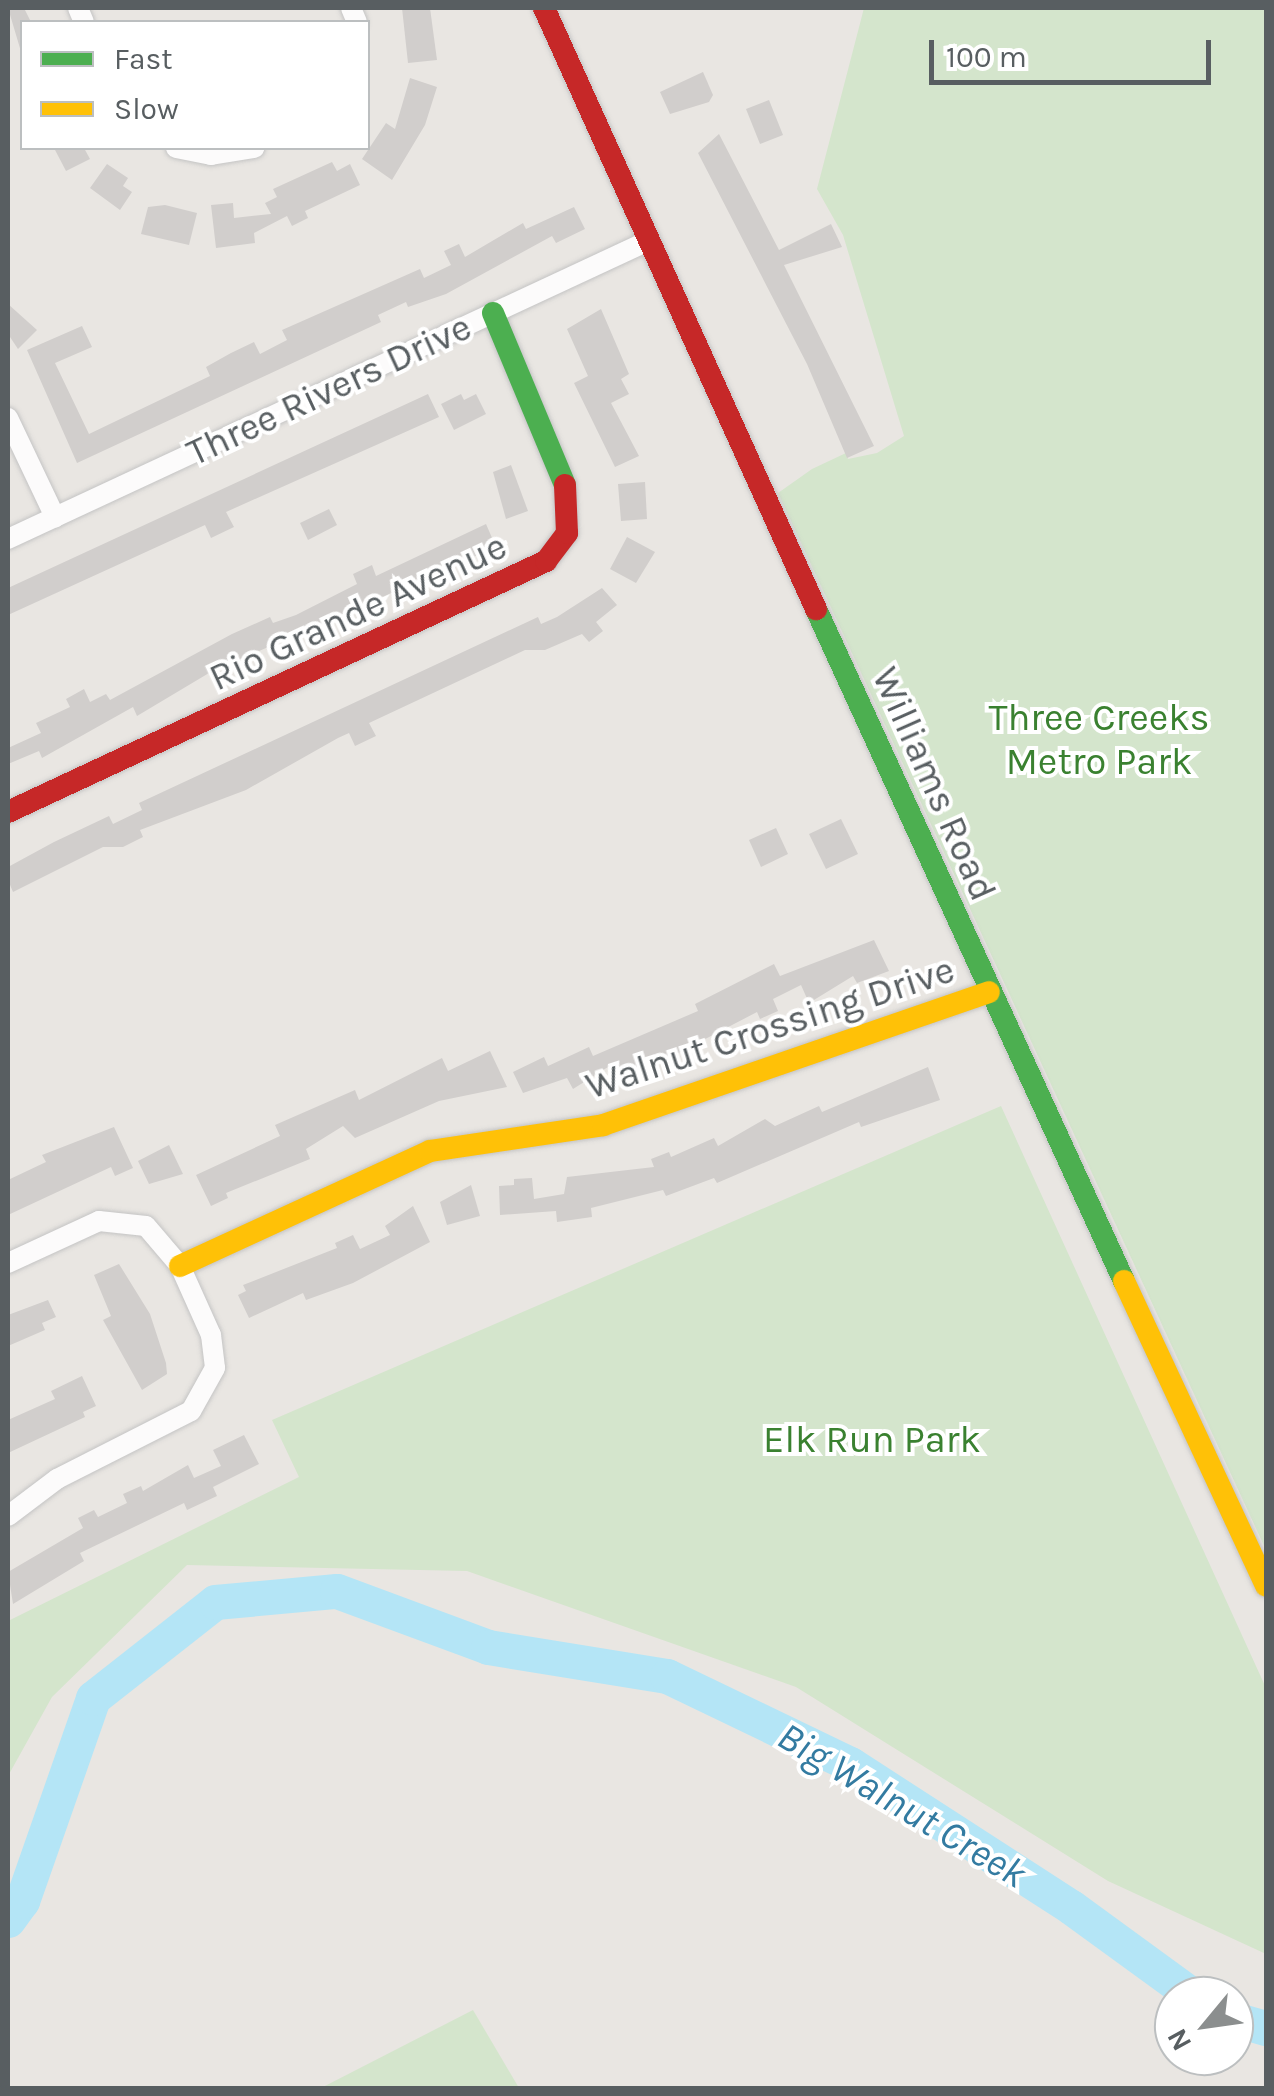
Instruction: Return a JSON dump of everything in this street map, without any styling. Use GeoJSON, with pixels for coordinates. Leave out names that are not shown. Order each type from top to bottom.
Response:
{"type":"FeatureCollection","features":[{"type":"Feature","properties":{"kind":"main road","name":"Williams Road"},"geometry":{"type":"LineString","coordinates":[[544,8],[989,992],[1266,1586]]}},
{"type":"Feature","properties":{"kind":"main road","name":"Rio Grande Avenue"},"geometry":{"type":"LineString","coordinates":[[8,812],[546,561],[566,532],[570,497],[492,313]]}},
{"type":"Feature","properties":{"kind":"main road","name":"Walnut Crossing Drive"},"geometry":{"type":"LineString","coordinates":[[180,1266],[430,1151],[484,1138],[604,1126],[989,992]]}},
{"type":"Feature","properties":{"kind":"street"},"geometry":{"type":"LineString","coordinates":[[186,150],[212,155],[242,150]]}},
{"type":"Feature","properties":{"kind":"street","name":"Three Rivers Drive"},"geometry":{"type":"LineString","coordinates":[[8,539],[650,240]]}},
{"type":"Feature","properties":{"kind":"street"},"geometry":{"type":"LineString","coordinates":[[8,418],[54,517]]}},
{"type":"Feature","properties":{"kind":"street"},"geometry":{"type":"LineString","coordinates":[[8,1262],[115,1218],[146,1226],[180,1266],[214,1352],[203,1400],[176,1421],[57,1479],[8,1516]]}},
{"type":"Feature","properties":{"kind":"green space","name":"Three Creeks Metro Park"},"geometry":{"type":"Polygon","coordinates":[[[864,8],[1266,8],[1266,1550],[778,493],[812,469],[846,453],[848,459],[877,453],[904,436],[843,235],[817,189],[864,8]]]}},
{"type":"Feature","properties":{"kind":"green space","name":"Elk Run Park"},"geometry":{"type":"Polygon","coordinates":[[[1001,1106],[1266,1688],[1266,1954],[1108,1881],[796,1687],[467,1571],[187,1565],[52,1697],[8,1776],[8,1621],[299,1477],[272,1420],[1001,1106]]]}},
{"type":"Feature","properties":{"kind":"green space"},"geometry":{"type":"Polygon","coordinates":[[[473,2010],[519,2088],[321,2088],[473,2010]]]}},
{"type":"Feature","properties":{"kind":"building"},"geometry":{"type":"Polygon","coordinates":[[[8,8],[24,8],[30,20],[20,20],[20,48],[8,8]]]}},
{"type":"Feature","properties":{"kind":"building"},"geometry":{"type":"Polygon","coordinates":[[[402,8],[430,8],[437,60],[408,63],[402,8]]]}},
{"type":"Feature","properties":{"kind":"building"},"geometry":{"type":"Polygon","coordinates":[[[703,72],[713,95],[709,102],[670,114],[660,92],[703,72]]]}},
{"type":"Feature","properties":{"kind":"building"},"geometry":{"type":"Polygon","coordinates":[[[410,78],[437,87],[425,125],[392,180],[362,159],[386,123],[395,129],[410,78]]]}},
{"type":"Feature","properties":{"kind":"building"},"geometry":{"type":"Polygon","coordinates":[[[769,100],[783,135],[760,144],[746,109],[769,100]]]}},
{"type":"Feature","properties":{"kind":"building"},"geometry":{"type":"Polygon","coordinates":[[[719,134],[779,250],[831,224],[842,247],[784,265],[874,446],[847,458],[807,364],[698,153],[719,134]]]}},
{"type":"Feature","properties":{"kind":"building"},"geometry":{"type":"Polygon","coordinates":[[[55,150],[85,150],[90,159],[66,171],[55,150]]]}},
{"type":"Feature","properties":{"kind":"building"},"geometry":{"type":"Polygon","coordinates":[[[332,162],[337,171],[350,164],[360,185],[305,211],[308,218],[292,226],[287,216],[254,233],[255,243],[216,248],[211,205],[233,203],[234,218],[271,214],[265,203],[277,197],[273,189],[332,162]]]}},
{"type":"Feature","properties":{"kind":"building"},"geometry":{"type":"Polygon","coordinates":[[[107,164],[128,178],[123,186],[132,192],[120,210],[90,188],[107,164]]]}},
{"type":"Feature","properties":{"kind":"building"},"geometry":{"type":"Polygon","coordinates":[[[165,205],[197,213],[189,245],[141,234],[148,207],[165,205]]]}},
{"type":"Feature","properties":{"kind":"building"},"geometry":{"type":"Polygon","coordinates":[[[574,207],[585,229],[556,243],[552,236],[446,294],[408,307],[406,302],[378,315],[381,322],[77,463],[27,350],[82,326],[92,347],[55,363],[89,434],[210,376],[206,367],[254,342],[260,354],[287,340],[282,330],[420,269],[424,278],[451,265],[444,251],[459,244],[465,257],[523,223],[526,229],[574,207]]]}},
{"type":"Feature","properties":{"kind":"building"},"geometry":{"type":"Polygon","coordinates":[[[8,304],[37,330],[18,349],[8,334],[8,304]]]}},
{"type":"Feature","properties":{"kind":"building"},"geometry":{"type":"Polygon","coordinates":[[[601,309],[629,374],[621,379],[629,394],[611,403],[639,456],[615,467],[574,383],[588,376],[567,329],[601,309]]]}},
{"type":"Feature","properties":{"kind":"building"},"geometry":{"type":"Polygon","coordinates":[[[428,394],[439,417],[226,512],[234,527],[211,538],[205,525],[8,615],[8,588],[428,394]]]}},
{"type":"Feature","properties":{"kind":"building"},"geometry":{"type":"Polygon","coordinates":[[[461,394],[464,400],[476,394],[486,414],[454,430],[441,404],[461,394]]]}},
{"type":"Feature","properties":{"kind":"building"},"geometry":{"type":"Polygon","coordinates":[[[511,465],[528,511],[506,519],[493,472],[511,465]]]}},
{"type":"Feature","properties":{"kind":"building"},"geometry":{"type":"Polygon","coordinates":[[[645,482],[647,519],[621,521],[618,484],[645,482]]]}},
{"type":"Feature","properties":{"kind":"building"},"geometry":{"type":"Polygon","coordinates":[[[329,509],[337,525],[308,540],[300,523],[329,509]]]}},
{"type":"Feature","properties":{"kind":"building"},"geometry":{"type":"Polygon","coordinates":[[[486,524],[496,547],[209,673],[137,716],[133,707],[42,758],[39,751],[8,764],[8,748],[41,733],[36,723],[70,707],[66,699],[84,689],[90,702],[106,694],[110,700],[232,634],[270,617],[273,623],[296,615],[357,584],[353,574],[372,565],[376,576],[486,524]]]}},
{"type":"Feature","properties":{"kind":"building"},"geometry":{"type":"Polygon","coordinates":[[[627,537],[655,552],[636,583],[610,569],[627,537]]]}},
{"type":"Feature","properties":{"kind":"building"},"geometry":{"type":"Polygon","coordinates":[[[602,588],[617,605],[596,622],[603,631],[589,642],[582,634],[545,650],[525,650],[369,723],[376,736],[355,746],[349,733],[246,790],[140,830],[143,837],[123,847],[103,847],[13,892],[8,867],[54,842],[109,816],[113,824],[142,810],[139,803],[538,617],[541,624],[557,617],[602,588]]]}},
{"type":"Feature","properties":{"kind":"building"},"geometry":{"type":"Polygon","coordinates":[[[841,819],[858,854],[826,869],[809,834],[841,819]]]}},
{"type":"Feature","properties":{"kind":"building"},"geometry":{"type":"Polygon","coordinates":[[[776,828],[788,854],[761,867],[749,840],[776,828]]]}},
{"type":"Feature","properties":{"kind":"building"},"geometry":{"type":"Polygon","coordinates":[[[874,940],[889,971],[857,983],[853,976],[809,1003],[801,985],[773,999],[778,1011],[760,1019],[757,1012],[665,1060],[622,1074],[616,1062],[573,1089],[567,1078],[523,1093],[513,1072],[544,1057],[548,1066],[589,1047],[593,1056],[698,1011],[695,1004],[774,964],[780,976],[874,940]]]}},
{"type":"Feature","properties":{"kind":"building"},"geometry":{"type":"Polygon","coordinates":[[[490,1051],[507,1087],[439,1101],[355,1138],[343,1126],[306,1149],[310,1159],[226,1193],[228,1198],[211,1206],[196,1175],[280,1136],[275,1125],[355,1090],[359,1100],[442,1058],[448,1071],[490,1051]]]}},
{"type":"Feature","properties":{"kind":"building"},"geometry":{"type":"Polygon","coordinates":[[[928,1067],[940,1100],[861,1127],[859,1122],[717,1183],[714,1178],[666,1196],[663,1190],[591,1208],[592,1217],[557,1222],[556,1211],[500,1215],[499,1186],[514,1185],[514,1179],[532,1178],[534,1199],[564,1194],[567,1177],[654,1167],[651,1159],[669,1152],[671,1157],[714,1138],[718,1146],[765,1119],[775,1126],[819,1106],[822,1112],[928,1067]]]}},
{"type":"Feature","properties":{"kind":"building"},"geometry":{"type":"Polygon","coordinates":[[[114,1127],[133,1168],[115,1176],[111,1167],[8,1215],[8,1180],[46,1162],[42,1155],[114,1127]]]}},
{"type":"Feature","properties":{"kind":"building"},"geometry":{"type":"Polygon","coordinates":[[[169,1145],[183,1174],[149,1184],[138,1161],[169,1145]]]}},
{"type":"Feature","properties":{"kind":"building"},"geometry":{"type":"Polygon","coordinates":[[[471,1185],[480,1216],[447,1225],[440,1202],[471,1185]]]}},
{"type":"Feature","properties":{"kind":"building"},"geometry":{"type":"Polygon","coordinates":[[[413,1206],[430,1242],[353,1283],[306,1300],[303,1293],[249,1318],[238,1295],[246,1291],[243,1285],[337,1248],[335,1243],[353,1235],[360,1249],[390,1235],[385,1226],[413,1206]]]}},
{"type":"Feature","properties":{"kind":"building"},"geometry":{"type":"Polygon","coordinates":[[[119,1264],[150,1314],[166,1363],[167,1374],[142,1390],[103,1320],[111,1316],[94,1275],[119,1264]]]}},
{"type":"Feature","properties":{"kind":"building"},"geometry":{"type":"Polygon","coordinates":[[[48,1300],[56,1317],[42,1323],[45,1330],[8,1346],[8,1315],[48,1300]]]}},
{"type":"Feature","properties":{"kind":"building"},"geometry":{"type":"Polygon","coordinates":[[[82,1376],[96,1406],[83,1412],[85,1417],[8,1453],[8,1420],[55,1399],[51,1391],[82,1376]]]}},
{"type":"Feature","properties":{"kind":"building"},"geometry":{"type":"Polygon","coordinates":[[[244,1435],[259,1464],[213,1487],[217,1496],[187,1510],[184,1503],[80,1553],[84,1561],[13,1604],[8,1572],[83,1528],[78,1518],[94,1510],[98,1517],[127,1503],[123,1494],[141,1486],[143,1491],[188,1465],[194,1478],[221,1466],[213,1450],[244,1435]]]}},
{"type":"Feature","properties":{"kind":"waterway","name":"Big Walnut Creek"},"geometry":{"type":"LineString","coordinates":[[8,1920],[22,1901],[93,1698],[215,1602],[337,1591],[488,1647],[667,1676],[850,1764],[1071,1907],[1166,1976]]}},
{"type":"Feature","properties":{"kind":"waterway","name":"Big Walnut Creek"},"geometry":{"type":"LineString","coordinates":[[1254,2025],[1266,2028]]}},
{"type":"Feature","properties":{"kind":"traffic: fast"},"geometry":{"type":"LineString","coordinates":[[493,313],[565,485]]}},
{"type":"Feature","properties":{"kind":"traffic: fast"},"geometry":{"type":"LineString","coordinates":[[816,609],[1124,1281]]}},
{"type":"Feature","properties":{"kind":"traffic: slow"},"geometry":{"type":"LineString","coordinates":[[180,1266],[430,1151],[603,1125],[989,992]]}},
{"type":"Feature","properties":{"kind":"traffic: slow"},"geometry":{"type":"LineString","coordinates":[[1124,1281],[1266,1586]]}},
{"type":"Feature","properties":{"kind":"traffic: jam"},"geometry":{"type":"LineString","coordinates":[[544,8],[816,609]]}},
{"type":"Feature","properties":{"kind":"traffic: jam"},"geometry":{"type":"LineString","coordinates":[[8,812],[546,561],[567,533],[565,485]]}}]}
